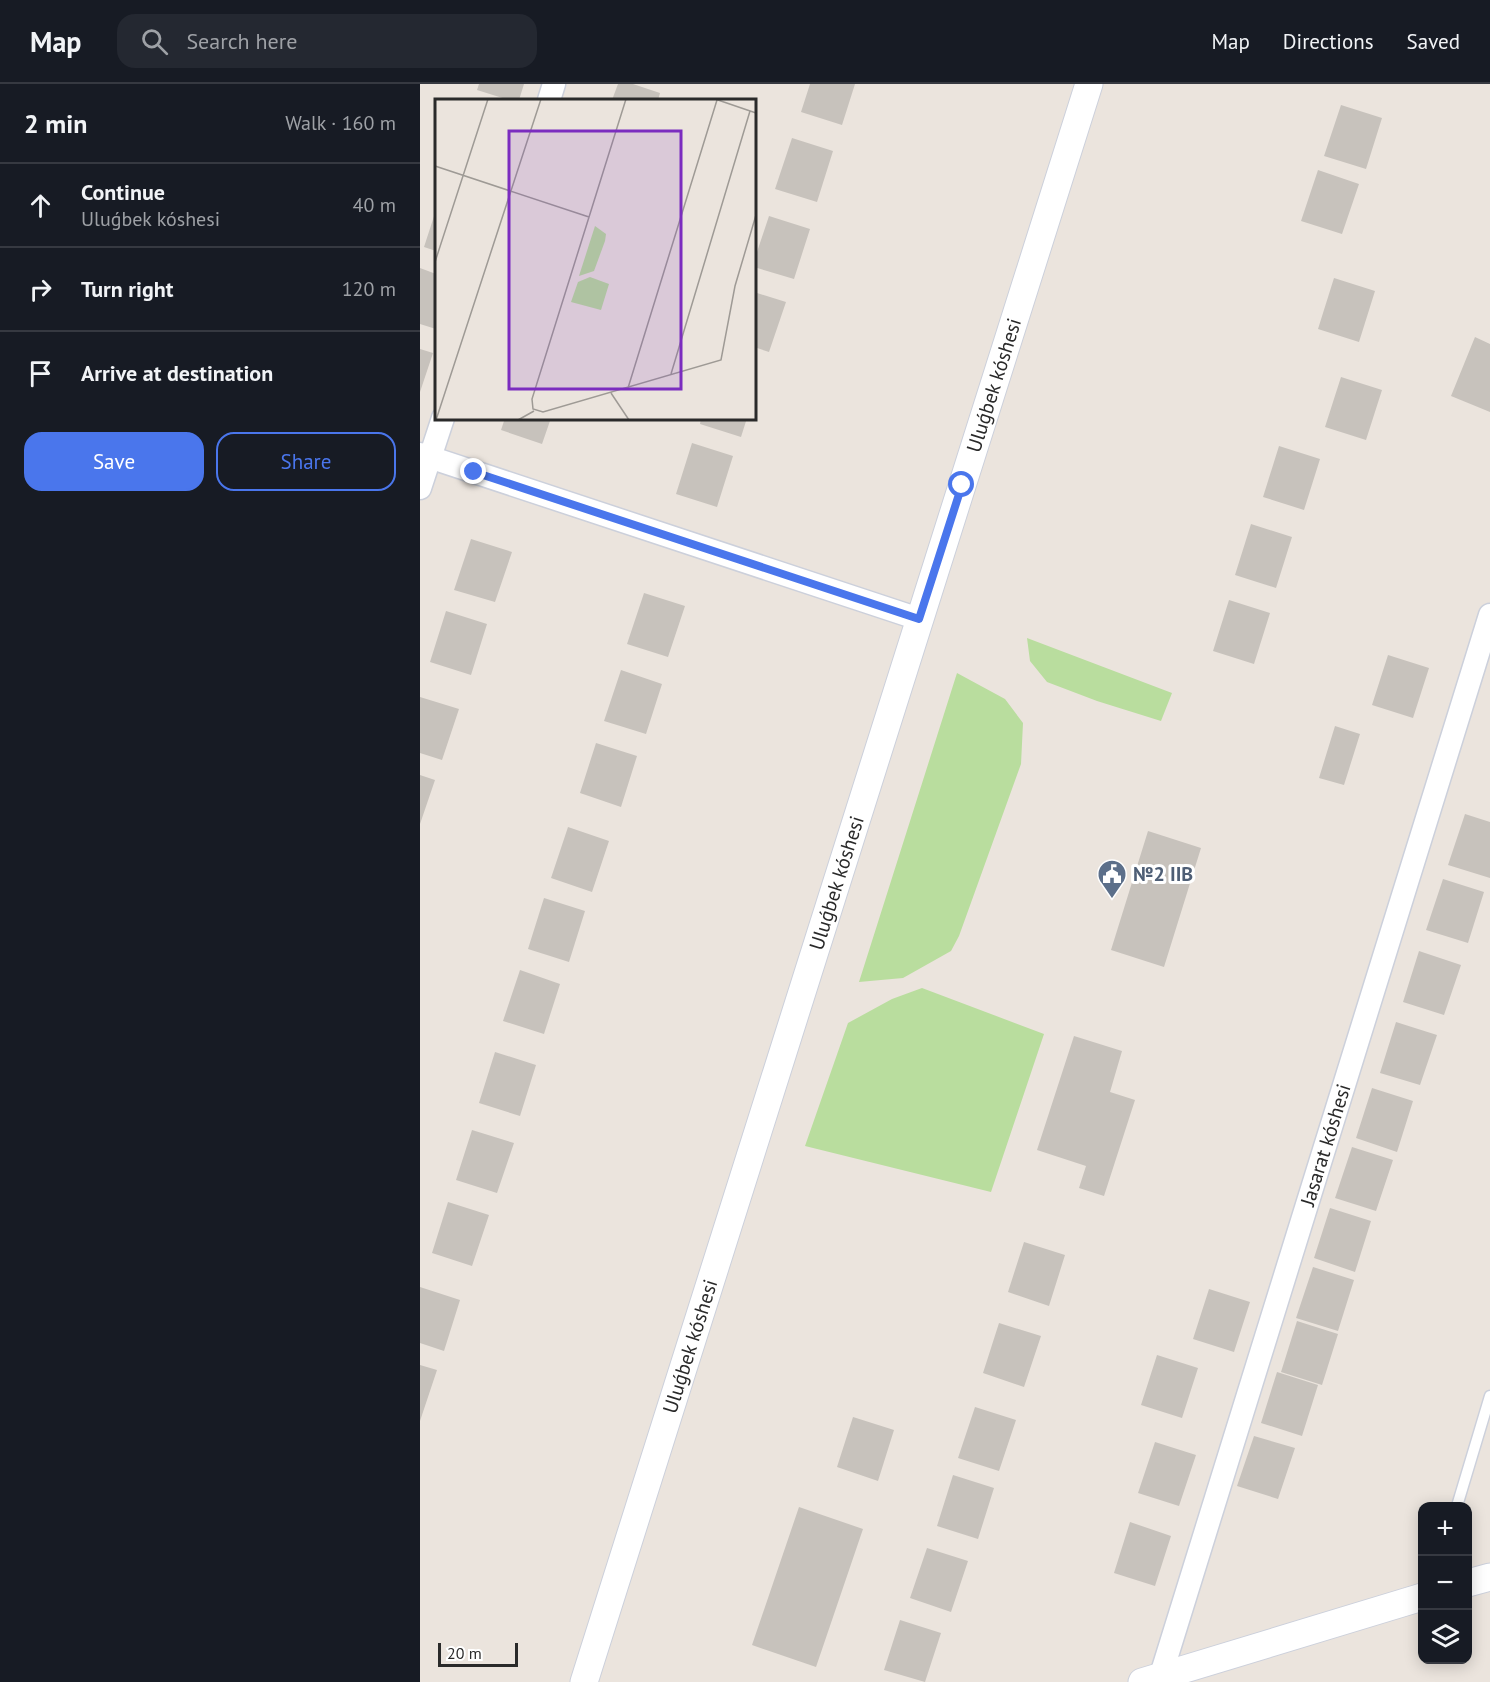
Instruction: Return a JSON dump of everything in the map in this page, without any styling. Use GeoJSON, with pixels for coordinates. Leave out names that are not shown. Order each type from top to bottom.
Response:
{"type":"FeatureCollection","features":[{"type":"Feature","properties":{"kind":"street"},"geometry":{"type":"LineString","coordinates":[[549,99],[554,84]]}},
{"type":"Feature","properties":{"kind":"street","name":"Uluǵbek kóshesi"},"geometry":{"type":"LineString","coordinates":[[584,1682],[1089,84]]}},
{"type":"Feature","properties":{"kind":"street"},"geometry":{"type":"LineString","coordinates":[[420,488],[425,456],[442,420]]}},
{"type":"Feature","properties":{"kind":"street"},"geometry":{"type":"LineString","coordinates":[[425,456],[919,619]]}},
{"type":"Feature","properties":{"kind":"street","name":"Jasarat kóshesi"},"geometry":{"type":"LineString","coordinates":[[1152,1679],[1490,615]]}},
{"type":"Feature","properties":{"kind":"street"},"geometry":{"type":"LineString","coordinates":[[1472,1582],[1490,1577]]}},
{"type":"Feature","properties":{"kind":"street"},"geometry":{"type":"LineString","coordinates":[[1152,1679],[1418,1598]]}},
{"type":"Feature","properties":{"kind":"lane"},"geometry":{"type":"LineString","coordinates":[[1458,1502],[1490,1396]]}},
{"type":"Feature","properties":{"kind":"green space"},"geometry":{"type":"Polygon","coordinates":[[[1027,638],[1172,693],[1161,721],[1047,682],[1030,661],[1027,638]]]}},
{"type":"Feature","properties":{"kind":"green space"},"geometry":{"type":"Polygon","coordinates":[[[957,673],[1005,699],[1023,723],[1021,764],[959,936],[951,951],[903,978],[859,982],[957,673]]]}},
{"type":"Feature","properties":{"kind":"green space"},"geometry":{"type":"Polygon","coordinates":[[[922,988],[1044,1034],[991,1192],[805,1146],[848,1023],[892,999],[922,988]]]}},
{"type":"Feature","properties":{"kind":"building"},"geometry":{"type":"Polygon","coordinates":[[[479,84],[524,84],[519,99],[506,99],[477,90],[479,84]]]}},
{"type":"Feature","properties":{"kind":"building"},"geometry":{"type":"Polygon","coordinates":[[[618,84],[633,84],[660,93],[658,99],[612,99],[618,84]]]}},
{"type":"Feature","properties":{"kind":"building"},"geometry":{"type":"Polygon","coordinates":[[[810,84],[855,84],[842,125],[801,112],[810,84]]]}},
{"type":"Feature","properties":{"kind":"building"},"geometry":{"type":"Polygon","coordinates":[[[1341,105],[1382,118],[1366,169],[1324,156],[1341,105]]]}},
{"type":"Feature","properties":{"kind":"building"},"geometry":{"type":"Polygon","coordinates":[[[792,138],[833,151],[817,202],[775,189],[792,138]]]}},
{"type":"Feature","properties":{"kind":"building"},"geometry":{"type":"Polygon","coordinates":[[[1318,170],[1359,184],[1342,234],[1301,221],[1318,170]]]}},
{"type":"Feature","properties":{"kind":"building"},"geometry":{"type":"Polygon","coordinates":[[[435,213],[435,251],[424,247],[435,213]]]}},
{"type":"Feature","properties":{"kind":"building"},"geometry":{"type":"Polygon","coordinates":[[[769,216],[810,229],[794,279],[756,268],[756,255],[769,216]]]}},
{"type":"Feature","properties":{"kind":"building"},"geometry":{"type":"Polygon","coordinates":[[[420,268],[435,274],[435,329],[420,324],[420,268]]]}},
{"type":"Feature","properties":{"kind":"building"},"geometry":{"type":"Polygon","coordinates":[[[1334,278],[1375,291],[1359,342],[1318,329],[1334,278]]]}},
{"type":"Feature","properties":{"kind":"building"},"geometry":{"type":"Polygon","coordinates":[[[756,293],[786,302],[769,352],[756,348],[756,293]]]}},
{"type":"Feature","properties":{"kind":"building"},"geometry":{"type":"Polygon","coordinates":[[[1475,337],[1490,344],[1490,412],[1451,396],[1475,337]]]}},
{"type":"Feature","properties":{"kind":"building"},"geometry":{"type":"Polygon","coordinates":[[[420,349],[433,353],[420,392],[420,349]]]}},
{"type":"Feature","properties":{"kind":"building"},"geometry":{"type":"Polygon","coordinates":[[[1341,377],[1382,390],[1366,440],[1325,427],[1341,377]]]}},
{"type":"Feature","properties":{"kind":"building"},"geometry":{"type":"Polygon","coordinates":[[[504,420],[550,420],[542,444],[501,430],[504,420]]]}},
{"type":"Feature","properties":{"kind":"building"},"geometry":{"type":"Polygon","coordinates":[[[701,420],[746,420],[741,437],[700,424],[701,420]]]}},
{"type":"Feature","properties":{"kind":"building"},"geometry":{"type":"Polygon","coordinates":[[[692,443],[733,456],[717,507],[676,494],[692,443]]]}},
{"type":"Feature","properties":{"kind":"building"},"geometry":{"type":"Polygon","coordinates":[[[1279,446],[1320,459],[1304,510],[1263,497],[1279,446]]]}},
{"type":"Feature","properties":{"kind":"building"},"geometry":{"type":"Polygon","coordinates":[[[1251,524],[1292,537],[1276,588],[1235,575],[1251,524]]]}},
{"type":"Feature","properties":{"kind":"building"},"geometry":{"type":"Polygon","coordinates":[[[471,539],[512,552],[495,602],[454,590],[471,539]]]}},
{"type":"Feature","properties":{"kind":"building"},"geometry":{"type":"Polygon","coordinates":[[[644,593],[685,606],[668,657],[627,644],[644,593]]]}},
{"type":"Feature","properties":{"kind":"building"},"geometry":{"type":"Polygon","coordinates":[[[1229,600],[1270,613],[1254,664],[1213,651],[1229,600]]]}},
{"type":"Feature","properties":{"kind":"building"},"geometry":{"type":"Polygon","coordinates":[[[446,611],[487,624],[471,675],[430,662],[446,611]]]}},
{"type":"Feature","properties":{"kind":"building"},"geometry":{"type":"Polygon","coordinates":[[[1388,655],[1429,668],[1413,718],[1372,705],[1388,655]]]}},
{"type":"Feature","properties":{"kind":"building"},"geometry":{"type":"Polygon","coordinates":[[[621,670],[662,684],[646,734],[604,721],[621,670]]]}},
{"type":"Feature","properties":{"kind":"building"},"geometry":{"type":"Polygon","coordinates":[[[420,697],[459,709],[442,760],[420,753],[420,697]]]}},
{"type":"Feature","properties":{"kind":"building"},"geometry":{"type":"Polygon","coordinates":[[[1335,726],[1360,734],[1344,785],[1319,778],[1335,726]]]}},
{"type":"Feature","properties":{"kind":"building"},"geometry":{"type":"Polygon","coordinates":[[[596,743],[637,756],[621,807],[580,793],[596,743]]]}},
{"type":"Feature","properties":{"kind":"building"},"geometry":{"type":"Polygon","coordinates":[[[420,775],[435,780],[420,824],[420,775]]]}},
{"type":"Feature","properties":{"kind":"building"},"geometry":{"type":"Polygon","coordinates":[[[1465,814],[1490,822],[1490,878],[1448,865],[1465,814]]]}},
{"type":"Feature","properties":{"kind":"building"},"geometry":{"type":"Polygon","coordinates":[[[568,827],[609,841],[592,892],[551,878],[568,827]]]}},
{"type":"Feature","properties":{"kind":"building"},"geometry":{"type":"Polygon","coordinates":[[[1148,831],[1201,848],[1164,967],[1111,950],[1148,831]]]}},
{"type":"Feature","properties":{"kind":"building"},"geometry":{"type":"Polygon","coordinates":[[[1443,879],[1484,892],[1468,943],[1426,930],[1443,879]]]}},
{"type":"Feature","properties":{"kind":"building"},"geometry":{"type":"Polygon","coordinates":[[[544,898],[585,911],[569,962],[528,949],[544,898]]]}},
{"type":"Feature","properties":{"kind":"building"},"geometry":{"type":"Polygon","coordinates":[[[1419,951],[1461,965],[1444,1015],[1403,1002],[1419,951]]]}},
{"type":"Feature","properties":{"kind":"building"},"geometry":{"type":"Polygon","coordinates":[[[520,970],[560,984],[544,1034],[503,1021],[520,970]]]}},
{"type":"Feature","properties":{"kind":"building"},"geometry":{"type":"Polygon","coordinates":[[[1396,1022],[1437,1035],[1420,1085],[1380,1073],[1396,1022]]]}},
{"type":"Feature","properties":{"kind":"building"},"geometry":{"type":"Polygon","coordinates":[[[1074,1036],[1122,1051],[1110,1092],[1135,1100],[1104,1196],[1079,1188],[1086,1166],[1037,1150],[1074,1036]]]}},
{"type":"Feature","properties":{"kind":"building"},"geometry":{"type":"Polygon","coordinates":[[[495,1052],[536,1065],[520,1116],[479,1103],[495,1052]]]}},
{"type":"Feature","properties":{"kind":"building"},"geometry":{"type":"Polygon","coordinates":[[[1372,1088],[1413,1101],[1397,1152],[1356,1138],[1372,1088]]]}},
{"type":"Feature","properties":{"kind":"building"},"geometry":{"type":"Polygon","coordinates":[[[472,1130],[514,1143],[497,1193],[456,1180],[472,1130]]]}},
{"type":"Feature","properties":{"kind":"building"},"geometry":{"type":"Polygon","coordinates":[[[1352,1147],[1393,1160],[1376,1211],[1335,1198],[1352,1147]]]}},
{"type":"Feature","properties":{"kind":"building"},"geometry":{"type":"Polygon","coordinates":[[[448,1202],[489,1215],[472,1266],[432,1253],[448,1202]]]}},
{"type":"Feature","properties":{"kind":"building"},"geometry":{"type":"Polygon","coordinates":[[[1330,1208],[1371,1221],[1355,1272],[1314,1258],[1330,1208]]]}},
{"type":"Feature","properties":{"kind":"building"},"geometry":{"type":"Polygon","coordinates":[[[1024,1242],[1065,1255],[1049,1306],[1008,1292],[1024,1242]]]}},
{"type":"Feature","properties":{"kind":"building"},"geometry":{"type":"Polygon","coordinates":[[[1313,1267],[1354,1280],[1338,1331],[1296,1318],[1313,1267]]]}},
{"type":"Feature","properties":{"kind":"building"},"geometry":{"type":"Polygon","coordinates":[[[420,1287],[460,1300],[444,1351],[420,1343],[420,1287]]]}},
{"type":"Feature","properties":{"kind":"building"},"geometry":{"type":"Polygon","coordinates":[[[1209,1289],[1250,1302],[1234,1352],[1193,1339],[1209,1289]]]}},
{"type":"Feature","properties":{"kind":"building"},"geometry":{"type":"Polygon","coordinates":[[[1297,1321],[1338,1334],[1322,1385],[1281,1372],[1297,1321]]]}},
{"type":"Feature","properties":{"kind":"building"},"geometry":{"type":"Polygon","coordinates":[[[999,1323],[1041,1336],[1024,1387],[983,1373],[999,1323]]]}},
{"type":"Feature","properties":{"kind":"building"},"geometry":{"type":"Polygon","coordinates":[[[1157,1355],[1198,1368],[1182,1418],[1141,1405],[1157,1355]]]}},
{"type":"Feature","properties":{"kind":"building"},"geometry":{"type":"Polygon","coordinates":[[[420,1365],[437,1370],[420,1421],[420,1365]]]}},
{"type":"Feature","properties":{"kind":"building"},"geometry":{"type":"Polygon","coordinates":[[[1277,1372],[1318,1385],[1302,1436],[1261,1423],[1277,1372]]]}},
{"type":"Feature","properties":{"kind":"building"},"geometry":{"type":"Polygon","coordinates":[[[975,1407],[1016,1420],[999,1471],[958,1458],[975,1407]]]}},
{"type":"Feature","properties":{"kind":"building"},"geometry":{"type":"Polygon","coordinates":[[[853,1417],[894,1430],[878,1481],[837,1467],[853,1417]]]}},
{"type":"Feature","properties":{"kind":"building"},"geometry":{"type":"Polygon","coordinates":[[[1254,1436],[1295,1448],[1278,1499],[1237,1486],[1254,1436]]]}},
{"type":"Feature","properties":{"kind":"building"},"geometry":{"type":"Polygon","coordinates":[[[1155,1442],[1196,1455],[1179,1506],[1138,1493],[1155,1442]]]}},
{"type":"Feature","properties":{"kind":"building"},"geometry":{"type":"Polygon","coordinates":[[[953,1475],[994,1488],[978,1539],[937,1526],[953,1475]]]}},
{"type":"Feature","properties":{"kind":"building"},"geometry":{"type":"Polygon","coordinates":[[[799,1507],[863,1529],[816,1667],[752,1645],[799,1507]]]}},
{"type":"Feature","properties":{"kind":"building"},"geometry":{"type":"Polygon","coordinates":[[[1130,1522],[1171,1536],[1155,1586],[1114,1573],[1130,1522]]]}},
{"type":"Feature","properties":{"kind":"building"},"geometry":{"type":"Polygon","coordinates":[[[927,1548],[968,1561],[951,1612],[910,1598],[927,1548]]]}},
{"type":"Feature","properties":{"kind":"building"},"geometry":{"type":"Polygon","coordinates":[[[900,1620],[941,1633],[925,1682],[884,1670],[900,1620]]]}},
{"type":"Feature","properties":{"kind":"place","name":"№2 IIB"},"geometry":{"type":"Point","coordinates":[1112,900]}},
{"type":"Feature","properties":{"kind":"route"},"geometry":{"type":"LineString","coordinates":[[474,472],[919,619],[962,485]]}}]}
